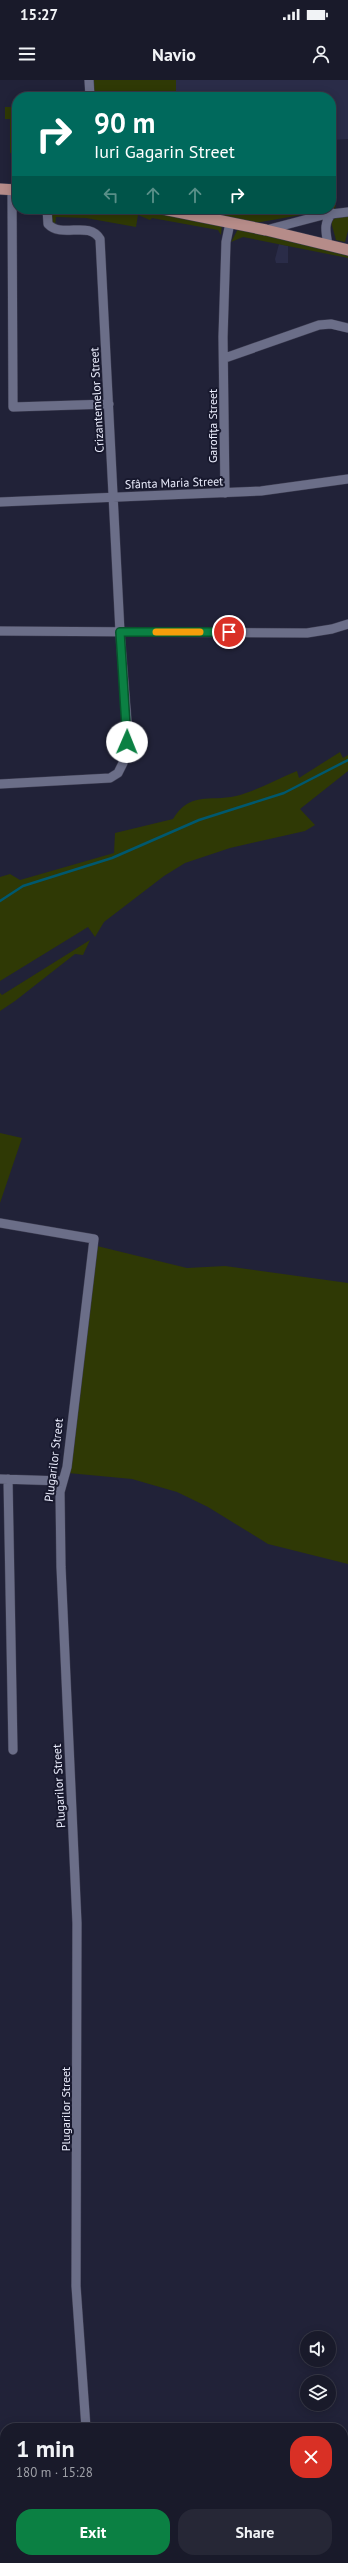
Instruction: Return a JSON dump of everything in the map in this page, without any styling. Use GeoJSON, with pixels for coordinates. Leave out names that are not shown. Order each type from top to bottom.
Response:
{"type":"FeatureCollection","features":[{"type":"Feature","properties":{"kind":"main road"},"geometry":{"type":"LineString","coordinates":[[0,189],[12,190]]}},
{"type":"Feature","properties":{"kind":"main road"},"geometry":{"type":"LineString","coordinates":[[187,214],[266,230],[348,250]]}},
{"type":"Feature","properties":{"kind":"street"},"geometry":{"type":"LineString","coordinates":[[89,80],[90,92]]}},
{"type":"Feature","properties":{"kind":"street"},"geometry":{"type":"LineString","coordinates":[[336,213],[348,212]]}},
{"type":"Feature","properties":{"kind":"street"},"geometry":{"type":"LineString","coordinates":[[15,214],[13,407],[109,404]]}},
{"type":"Feature","properties":{"kind":"street","name":"Crizantemelor Street"},"geometry":{"type":"LineString","coordinates":[[0,784],[110,778],[118,773],[123,763],[128,734],[120,632],[115,498],[100,239],[95,232],[83,230],[59,230],[52,228],[48,224],[47,214]]}},
{"type":"Feature","properties":{"kind":"street"},"geometry":{"type":"LineString","coordinates":[[266,230],[328,214]]}},
{"type":"Feature","properties":{"kind":"street"},"geometry":{"type":"LineString","coordinates":[[328,245],[325,228],[327,220],[331,214]]}},
{"type":"Feature","properties":{"kind":"street","name":"Garofița Street"},"geometry":{"type":"LineString","coordinates":[[225,493],[225,358],[223,337],[226,258],[230,223]]}},
{"type":"Feature","properties":{"kind":"street"},"geometry":{"type":"LineString","coordinates":[[225,358],[319,325],[331,324],[348,328]]}},
{"type":"Feature","properties":{"kind":"street","name":"Sfânta Maria Street"},"geometry":{"type":"LineString","coordinates":[[0,502],[261,491],[348,479]]}},
{"type":"Feature","properties":{"kind":"street"},"geometry":{"type":"LineString","coordinates":[[0,632],[307,633],[332,629],[348,624]]}},
{"type":"Feature","properties":{"kind":"street","name":"Plugarilor Street"},"geometry":{"type":"LineString","coordinates":[[0,1223],[94,1239],[67,1467],[60,1492],[62,1622],[77,1923],[76,2286],[86,2423]]}},
{"type":"Feature","properties":{"kind":"street"},"geometry":{"type":"LineString","coordinates":[[13,1750],[4,1479],[63,1481]]}},
{"type":"Feature","properties":{"kind":"shaded area"},"geometry":{"type":"Polygon","coordinates":[[[176,80],[348,80],[348,139],[336,140],[336,92],[176,92],[176,80]]]}},
{"type":"Feature","properties":{"kind":"shaded area"},"geometry":{"type":"Polygon","coordinates":[[[279,244],[288,246],[288,263],[276,263],[275,259],[279,244]]]}},
{"type":"Feature","properties":{"kind":"green space"},"geometry":{"type":"Polygon","coordinates":[[[92,80],[176,80],[176,92],[93,92],[92,80]]]}},
{"type":"Feature","properties":{"kind":"green space"},"geometry":{"type":"Polygon","coordinates":[[[5,107],[12,107],[12,153],[10,153],[10,119],[5,119],[5,107]]]}},
{"type":"Feature","properties":{"kind":"green space"},"geometry":{"type":"Polygon","coordinates":[[[49,214],[164,214],[222,225],[221,235],[218,230],[152,218],[150,220],[138,215],[136,227],[86,218],[56,217],[55,226],[50,222],[49,214]]]}},
{"type":"Feature","properties":{"kind":"green space"},"geometry":{"type":"Polygon","coordinates":[[[213,214],[306,214],[255,223],[213,214]]]}},
{"type":"Feature","properties":{"kind":"green space"},"geometry":{"type":"Polygon","coordinates":[[[348,215],[348,231],[345,242],[336,240],[331,222],[335,218],[348,215]]]}},
{"type":"Feature","properties":{"kind":"green space"},"geometry":{"type":"Polygon","coordinates":[[[238,229],[348,254],[348,258],[243,237],[231,242],[238,229]]]}},
{"type":"Feature","properties":{"kind":"green space"},"geometry":{"type":"Polygon","coordinates":[[[340,752],[343,758],[348,755],[348,771],[300,809],[315,825],[305,831],[230,848],[185,863],[164,876],[104,922],[95,937],[88,927],[0,981],[0,877],[10,874],[20,880],[114,853],[115,833],[173,819],[179,810],[186,804],[193,801],[201,799],[226,798],[244,794],[297,771],[299,778],[340,752]]]}},
{"type":"Feature","properties":{"kind":"green space"},"geometry":{"type":"Polygon","coordinates":[[[90,940],[83,955],[75,954],[0,1011],[0,993],[2,995],[90,940]]]}},
{"type":"Feature","properties":{"kind":"green space"},"geometry":{"type":"Polygon","coordinates":[[[0,1133],[22,1138],[0,1203],[0,1133]]]}},
{"type":"Feature","properties":{"kind":"green space"},"geometry":{"type":"Polygon","coordinates":[[[97,1246],[187,1268],[225,1266],[348,1283],[348,1564],[268,1544],[208,1507],[177,1492],[132,1479],[68,1473],[97,1246]]]}},
{"type":"Feature","properties":{"kind":"waterway"},"geometry":{"type":"LineString","coordinates":[[0,901],[23,886],[112,858],[199,820],[284,793],[348,760]]}},
{"type":"Feature","properties":{"kind":"slow traffic"},"geometry":{"type":"LineString","coordinates":[[156,632],[200,632]]}},
{"type":"Feature","properties":{"kind":"route"},"geometry":{"type":"LineString","coordinates":[[127,742],[128,734],[120,632],[229,632]]}}]}
